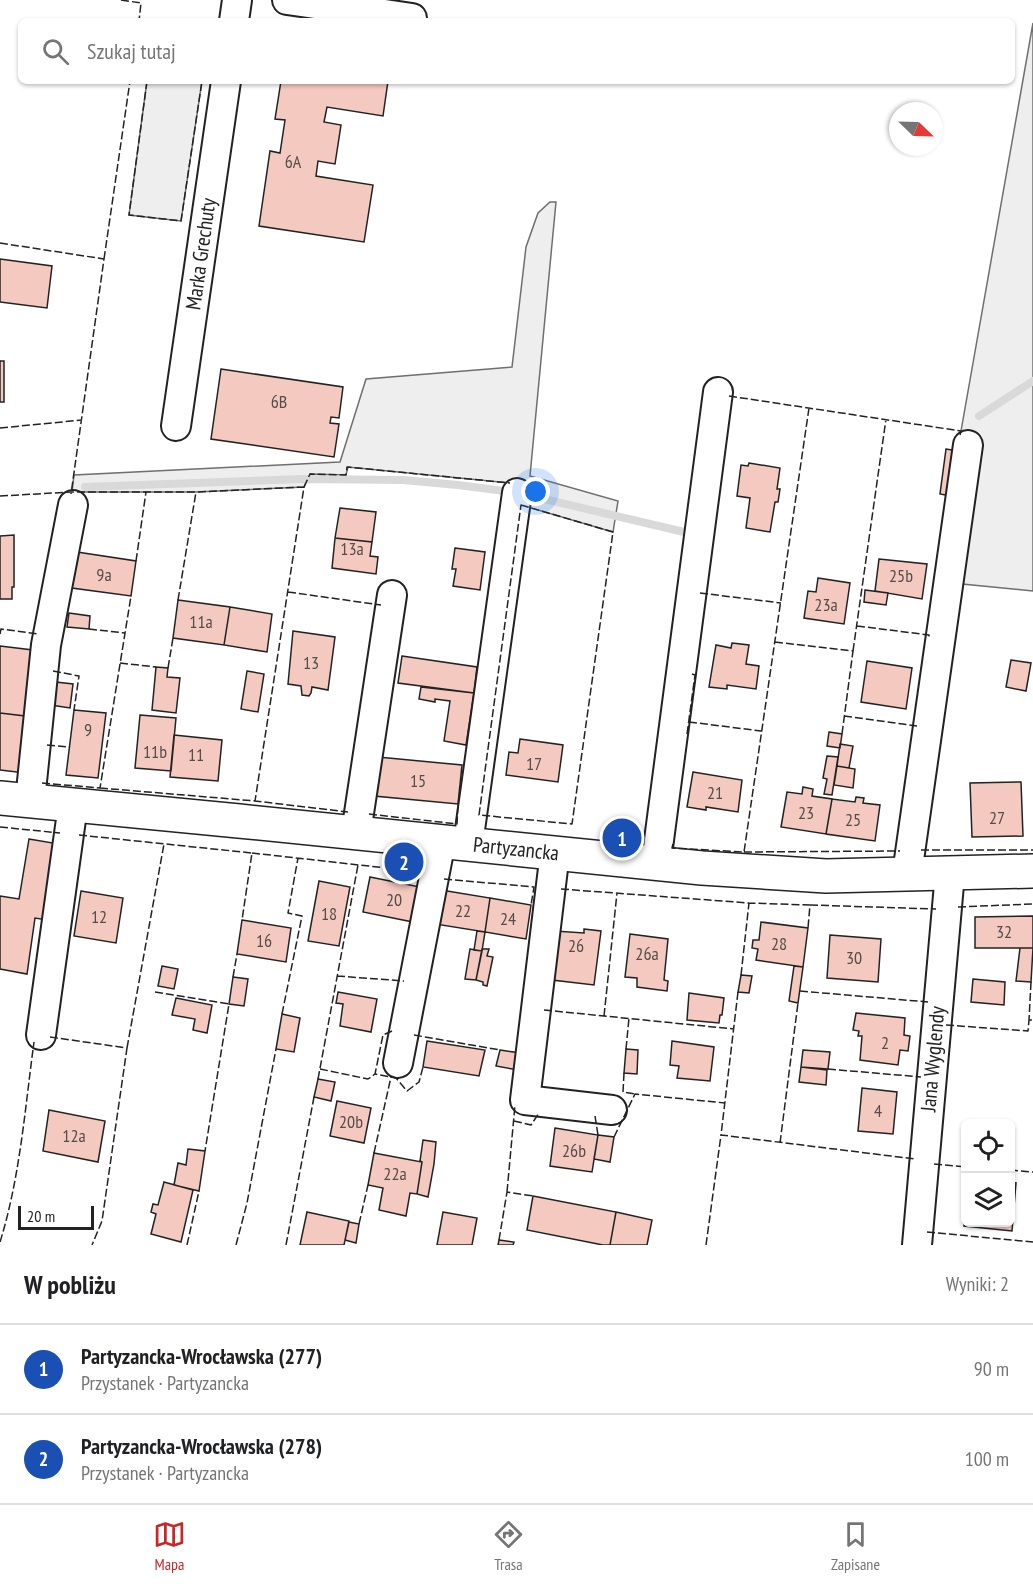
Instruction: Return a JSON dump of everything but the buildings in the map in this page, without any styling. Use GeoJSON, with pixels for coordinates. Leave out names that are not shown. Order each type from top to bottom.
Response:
{"type":"FeatureCollection","features":[{"type":"Feature","properties":{"kind":"main road","name":"Partyzancka"},"geometry":{"type":"LineString","coordinates":[[15,800],[702,868],[826,876],[1033,871]]}},
{"type":"Feature","properties":{"kind":"street"},"geometry":{"type":"LineString","coordinates":[[234,18],[237,0]]}},
{"type":"Feature","properties":{"kind":"street"},"geometry":{"type":"LineString","coordinates":[[287,0],[412,18]]}},
{"type":"Feature","properties":{"kind":"street","name":"Marka Grechuty"},"geometry":{"type":"LineString","coordinates":[[176,426],[226,84]]}},
{"type":"Feature","properties":{"kind":"street"},"geometry":{"type":"LineString","coordinates":[[656,863],[718,392]]}},
{"type":"Feature","properties":{"kind":"street"},"geometry":{"type":"LineString","coordinates":[[907,874],[968,445]]}},
{"type":"Feature","properties":{"kind":"street"},"geometry":{"type":"LineString","coordinates":[[398,1063],[454,842],[517,493]]}},
{"type":"Feature","properties":{"kind":"street"},"geometry":{"type":"LineString","coordinates":[[15,800],[73,506]]}},
{"type":"Feature","properties":{"kind":"street"},"geometry":{"type":"LineString","coordinates":[[356,833],[392,595]]}},
{"type":"Feature","properties":{"kind":"street"},"geometry":{"type":"LineString","coordinates":[[41,1035],[73,805]]}},
{"type":"Feature","properties":{"kind":"street"},"geometry":{"type":"LineString","coordinates":[[555,852],[525,1100],[612,1110]]}},
{"type":"Feature","properties":{"kind":"street","name":"Jana Wyglendy"},"geometry":{"type":"LineString","coordinates":[[917,1245],[950,873]]}},
{"type":"Feature","properties":{"kind":"shaded area"},"geometry":{"type":"Polygon","coordinates":[[[1033,23],[1033,591],[942,582],[951,496],[961,431],[1033,23]]]}},
{"type":"Feature","properties":{"kind":"shaded area"},"geometry":{"type":"Polygon","coordinates":[[[147,84],[202,84],[181,221],[129,215],[147,84]]]}},
{"type":"Feature","properties":{"kind":"shaded area"},"geometry":{"type":"Polygon","coordinates":[[[550,202],[556,202],[530,476],[618,501],[613,532],[521,505],[510,483],[348,467],[346,475],[310,474],[304,487],[196,492],[72,492],[74,475],[340,462],[366,379],[512,367],[526,247],[538,213],[550,202]]]}},
{"type":"Feature","properties":{"kind":"waterway"},"geometry":{"type":"LineString","coordinates":[[979,416],[1033,381]]}},
{"type":"Feature","properties":{"kind":"waterway"},"geometry":{"type":"LineString","coordinates":[[85,487],[302,479],[403,480],[512,492]]}},
{"type":"Feature","properties":{"kind":"waterway"},"geometry":{"type":"LineString","coordinates":[[523,494],[684,532]]}},
{"type":"Feature","properties":{"kind":"fence"},"geometry":{"type":"LineString","coordinates":[[121,0],[141,3],[139,18]]}},
{"type":"Feature","properties":{"kind":"fence"},"geometry":{"type":"LineString","coordinates":[[104,259],[130,84]]}},
{"type":"Feature","properties":{"kind":"fence"},"geometry":{"type":"LineString","coordinates":[[147,84],[129,215],[181,221],[202,84]]}},
{"type":"Feature","properties":{"kind":"fence"},"geometry":{"type":"LineString","coordinates":[[0,243],[104,259],[71,494]]}},
{"type":"Feature","properties":{"kind":"fence"},"geometry":{"type":"LineString","coordinates":[[729,396],[961,431],[960,435]]}},
{"type":"Feature","properties":{"kind":"fence"},"geometry":{"type":"LineString","coordinates":[[673,844],[672,848],[744,852],[809,408]]}},
{"type":"Feature","properties":{"kind":"fence"},"geometry":{"type":"LineString","coordinates":[[853,651],[886,419]]}},
{"type":"Feature","properties":{"kind":"fence"},"geometry":{"type":"LineString","coordinates":[[0,428],[82,420]]}},
{"type":"Feature","properties":{"kind":"fence"},"geometry":{"type":"LineString","coordinates":[[304,487],[310,474],[346,475],[347,467],[510,483]]}},
{"type":"Feature","properties":{"kind":"fence"},"geometry":{"type":"LineString","coordinates":[[0,496],[72,492],[196,492],[304,487],[255,801]]}},
{"type":"Feature","properties":{"kind":"fence"},"geometry":{"type":"LineString","coordinates":[[136,561],[146,492]]}},
{"type":"Feature","properties":{"kind":"fence"},"geometry":{"type":"LineString","coordinates":[[178,600],[196,492]]}},
{"type":"Feature","properties":{"kind":"fence"},"geometry":{"type":"LineString","coordinates":[[521,505],[613,532],[572,824],[479,815],[521,505]]}},
{"type":"Feature","properties":{"kind":"fence"},"geometry":{"type":"LineString","coordinates":[[288,592],[381,605]]}},
{"type":"Feature","properties":{"kind":"fence"},"geometry":{"type":"LineString","coordinates":[[700,593],[781,603]]}},
{"type":"Feature","properties":{"kind":"fence"},"geometry":{"type":"LineString","coordinates":[[42,783],[100,788],[131,596]]}},
{"type":"Feature","properties":{"kind":"fence"},"geometry":{"type":"LineString","coordinates":[[857,626],[929,635],[929,637]]}},
{"type":"Feature","properties":{"kind":"fence"},"geometry":{"type":"LineString","coordinates":[[0,634],[1,629],[38,634]]}},
{"type":"Feature","properties":{"kind":"fence"},"geometry":{"type":"LineString","coordinates":[[89,629],[125,633]]}},
{"type":"Feature","properties":{"kind":"fence"},"geometry":{"type":"LineString","coordinates":[[168,668],[173,638]]}},
{"type":"Feature","properties":{"kind":"fence"},"geometry":{"type":"LineString","coordinates":[[775,642],[853,651],[842,734]]}},
{"type":"Feature","properties":{"kind":"fence"},"geometry":{"type":"LineString","coordinates":[[120,663],[156,667]]}},
{"type":"Feature","properties":{"kind":"fence"},"geometry":{"type":"LineString","coordinates":[[53,671],[79,676],[74,710]]}},
{"type":"Feature","properties":{"kind":"fence"},"geometry":{"type":"LineString","coordinates":[[687,734],[695,675],[692,674]]}},
{"type":"Feature","properties":{"kind":"fence"},"geometry":{"type":"LineString","coordinates":[[844,716],[917,726]]}},
{"type":"Feature","properties":{"kind":"fence"},"geometry":{"type":"LineString","coordinates":[[689,722],[761,731]]}},
{"type":"Feature","properties":{"kind":"fence"},"geometry":{"type":"LineString","coordinates":[[47,745],[70,747]]}},
{"type":"Feature","properties":{"kind":"fence"},"geometry":{"type":"LineString","coordinates":[[100,788],[255,801],[348,812]]}},
{"type":"Feature","properties":{"kind":"fence"},"geometry":{"type":"LineString","coordinates":[[369,814],[457,824],[458,804]]}},
{"type":"Feature","properties":{"kind":"fence"},"geometry":{"type":"LineString","coordinates":[[0,827],[60,833]]}},
{"type":"Feature","properties":{"kind":"fence"},"geometry":{"type":"LineString","coordinates":[[79,835],[252,853],[242,920]]}},
{"type":"Feature","properties":{"kind":"fence"},"geometry":{"type":"LineString","coordinates":[[127,1048],[164,844]]}},
{"type":"Feature","properties":{"kind":"fence"},"geometry":{"type":"LineString","coordinates":[[921,850],[1033,850]]}},
{"type":"Feature","properties":{"kind":"fence"},"geometry":{"type":"LineString","coordinates":[[744,852],[900,851]]}},
{"type":"Feature","properties":{"kind":"fence"},"geometry":{"type":"LineString","coordinates":[[252,853],[422,872],[422,876]]}},
{"type":"Feature","properties":{"kind":"fence"},"geometry":{"type":"LineString","coordinates":[[282,1014],[302,916],[288,913],[298,858]]}},
{"type":"Feature","properties":{"kind":"fence"},"geometry":{"type":"LineString","coordinates":[[318,1079],[358,865]]}},
{"type":"Feature","properties":{"kind":"fence"},"geometry":{"type":"LineString","coordinates":[[444,879],[534,887],[531,905]]}},
{"type":"Feature","properties":{"kind":"fence"},"geometry":{"type":"LineString","coordinates":[[561,889],[749,903],[810,905],[808,928]]}},
{"type":"Feature","properties":{"kind":"fence"},"geometry":{"type":"LineString","coordinates":[[604,1016],[617,893]]}},
{"type":"Feature","properties":{"kind":"fence"},"geometry":{"type":"LineString","coordinates":[[741,975],[749,903]]}},
{"type":"Feature","properties":{"kind":"fence"},"geometry":{"type":"LineString","coordinates":[[958,907],[1033,904]]}},
{"type":"Feature","properties":{"kind":"fence"},"geometry":{"type":"LineString","coordinates":[[810,905],[936,909]]}},
{"type":"Feature","properties":{"kind":"fence"},"geometry":{"type":"LineString","coordinates":[[233,977],[237,954]]}},
{"type":"Feature","properties":{"kind":"fence"},"geometry":{"type":"LineString","coordinates":[[337,976],[404,981]]}},
{"type":"Feature","properties":{"kind":"fence"},"geometry":{"type":"LineString","coordinates":[[1031,982],[1029,1020],[1033,1020]]}},
{"type":"Feature","properties":{"kind":"fence"},"geometry":{"type":"LineString","coordinates":[[800,991],[928,1002]]}},
{"type":"Feature","properties":{"kind":"fence"},"geometry":{"type":"LineString","coordinates":[[155,992],[229,1004],[205,1151]]}},
{"type":"Feature","properties":{"kind":"fence"},"geometry":{"type":"LineString","coordinates":[[738,992],[721,1135],[915,1159]]}},
{"type":"Feature","properties":{"kind":"fence"},"geometry":{"type":"LineString","coordinates":[[780,1143],[798,1003]]}},
{"type":"Feature","properties":{"kind":"fence"},"geometry":{"type":"LineString","coordinates":[[544,1010],[734,1029]]}},
{"type":"Feature","properties":{"kind":"fence"},"geometry":{"type":"LineString","coordinates":[[626,1049],[629,1018]]}},
{"type":"Feature","properties":{"kind":"fence"},"geometry":{"type":"LineString","coordinates":[[946,1025],[1028,1031],[1029,1020]]}},
{"type":"Feature","properties":{"kind":"fence"},"geometry":{"type":"LineString","coordinates":[[392,1031],[383,1035],[375,1074],[396,1078],[407,1091],[419,1082],[423,1067]]}},
{"type":"Feature","properties":{"kind":"fence"},"geometry":{"type":"LineString","coordinates":[[414,1035],[500,1050]]}},
{"type":"Feature","properties":{"kind":"fence"},"geometry":{"type":"LineString","coordinates":[[50,1037],[127,1048],[102,1221],[92,1245]]}},
{"type":"Feature","properties":{"kind":"fence"},"geometry":{"type":"LineString","coordinates":[[0,1242],[17,1168],[34,1042]]}},
{"type":"Feature","properties":{"kind":"fence"},"geometry":{"type":"LineString","coordinates":[[236,1245],[247,1203],[276,1049]]}},
{"type":"Feature","properties":{"kind":"fence"},"geometry":{"type":"LineString","coordinates":[[320,1069],[368,1079],[375,1074]]}},
{"type":"Feature","properties":{"kind":"fence"},"geometry":{"type":"LineString","coordinates":[[828,1069],[921,1077]]}},
{"type":"Feature","properties":{"kind":"fence"},"geometry":{"type":"LineString","coordinates":[[624,1073],[623,1092],[635,1094]]}},
{"type":"Feature","properties":{"kind":"fence"},"geometry":{"type":"LineString","coordinates":[[374,1153],[391,1077]]}},
{"type":"Feature","properties":{"kind":"fence"},"geometry":{"type":"LineString","coordinates":[[614,1137],[635,1094],[725,1103]]}},
{"type":"Feature","properties":{"kind":"fence"},"geometry":{"type":"LineString","coordinates":[[286,1245],[314,1097]]}},
{"type":"Feature","properties":{"kind":"fence"},"geometry":{"type":"LineString","coordinates":[[507,1192],[515,1105]]}},
{"type":"Feature","properties":{"kind":"fence"},"geometry":{"type":"LineString","coordinates":[[514,1121],[531,1125],[539,1113]]}},
{"type":"Feature","properties":{"kind":"fence"},"geometry":{"type":"LineString","coordinates":[[595,1116],[598,1135]]}},
{"type":"Feature","properties":{"kind":"fence"},"geometry":{"type":"LineString","coordinates":[[706,1245],[721,1135]]}},
{"type":"Feature","properties":{"kind":"fence"},"geometry":{"type":"LineString","coordinates":[[934,1164],[961,1167]]}},
{"type":"Feature","properties":{"kind":"fence"},"geometry":{"type":"LineString","coordinates":[[1015,1170],[1033,1172]]}},
{"type":"Feature","properties":{"kind":"fence"},"geometry":{"type":"LineString","coordinates":[[359,1224],[368,1185]]}},
{"type":"Feature","properties":{"kind":"fence"},"geometry":{"type":"LineString","coordinates":[[187,1245],[199,1191]]}},
{"type":"Feature","properties":{"kind":"fence"},"geometry":{"type":"LineString","coordinates":[[499,1240],[507,1192],[533,1196]]}},
{"type":"Feature","properties":{"kind":"fence"},"geometry":{"type":"LineString","coordinates":[[927,1232],[1033,1242]]}},
{"type":"Feature","properties":{"kind":"place","name":"Partyzancka-Wrocławska (277)"},"geometry":{"type":"Point","coordinates":[622,838]}},
{"type":"Feature","properties":{"kind":"place","name":"Partyzancka-Wrocławska (278)"},"geometry":{"type":"Point","coordinates":[404,862]}}]}
